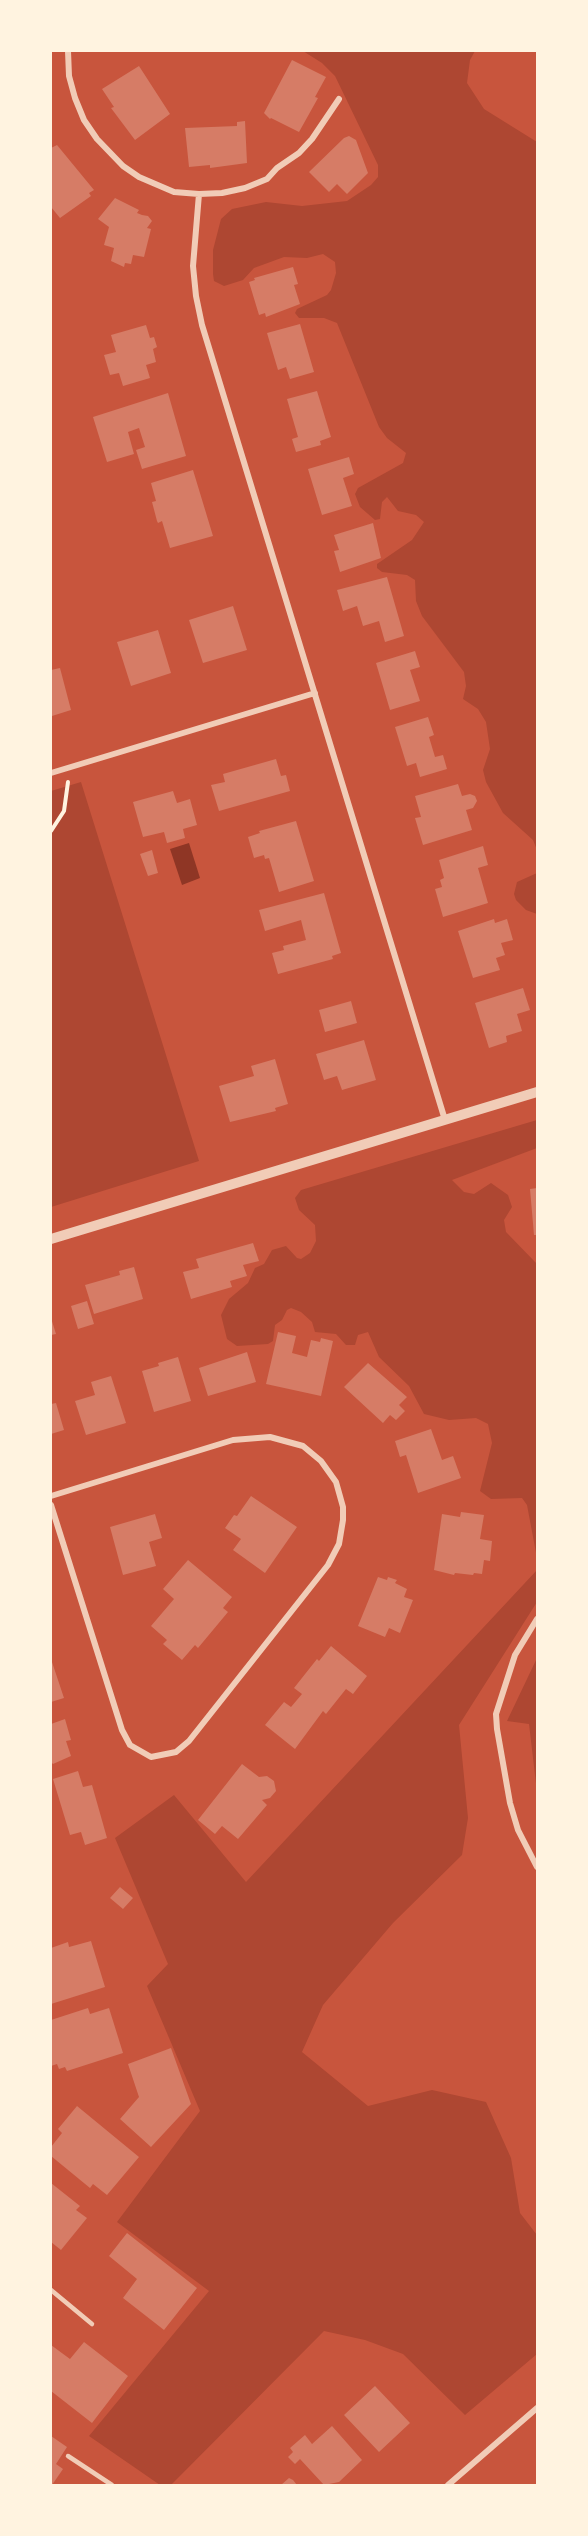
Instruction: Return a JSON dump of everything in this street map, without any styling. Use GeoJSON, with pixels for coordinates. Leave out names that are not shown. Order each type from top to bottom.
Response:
{"type":"FeatureCollection","features":[{"type":"Feature","properties":{"kind":"street"},"geometry":{"type":"LineString","coordinates":[[68,51],[69,76],[79,109],[90,130],[109,153],[139,177],[174,192],[199,194],[233,191],[267,179],[305,146],[322,126],[339,99]]}},
{"type":"Feature","properties":{"kind":"street"},"geometry":{"type":"LineString","coordinates":[[199,194],[193,266],[200,318],[445,1120]]}},
{"type":"Feature","properties":{"kind":"street"},"geometry":{"type":"LineString","coordinates":[[51,773],[315,693]]}},
{"type":"Feature","properties":{"kind":"street"},"geometry":{"type":"LineString","coordinates":[[51,1239],[537,1092]]}},
{"type":"Feature","properties":{"kind":"street"},"geometry":{"type":"LineString","coordinates":[[51,1496],[233,1440],[270,1437],[303,1446],[321,1461],[336,1482],[343,1507],[343,1520],[339,1544],[328,1565],[189,1741],[176,1752],[151,1757],[130,1744],[122,1730],[51,1505]]}},
{"type":"Feature","properties":{"kind":"street"},"geometry":{"type":"LineString","coordinates":[[537,1619],[515,1655],[496,1714],[510,1803],[518,1830],[537,1867]]}},
{"type":"Feature","properties":{"kind":"street"},"geometry":{"type":"LineString","coordinates":[[448,2485],[537,2408]]}},
{"type":"Feature","properties":{"kind":"lane"},"geometry":{"type":"LineString","coordinates":[[51,2290],[92,2324]]}},
{"type":"Feature","properties":{"kind":"lane"},"geometry":{"type":"LineString","coordinates":[[68,2456],[112,2485]]}},
{"type":"Feature","properties":{"kind":"path"},"geometry":{"type":"LineString","coordinates":[[51,831],[64,811],[70,767]]}},
{"type":"Feature","properties":{"kind":"shaded area"},"geometry":{"type":"Polygon","coordinates":[[[303,51],[475,51],[470,60],[467,83],[484,109],[537,142],[537,850],[533,840],[503,813],[486,782],[483,770],[490,749],[486,722],[478,709],[463,699],[466,686],[464,672],[422,616],[416,601],[415,580],[407,575],[382,572],[377,568],[377,564],[412,540],[424,522],[416,515],[398,511],[387,497],[382,502],[380,519],[375,520],[360,507],[355,494],[358,488],[403,463],[406,453],[387,438],[379,427],[337,323],[324,318],[299,318],[295,313],[297,309],[327,295],[331,290],[336,273],[335,262],[323,254],[307,258],[284,257],[254,268],[243,280],[224,286],[214,281],[213,250],[221,219],[232,209],[266,202],[302,206],[347,201],[371,185],[378,177],[378,165],[335,76],[322,63],[303,51]]]}},
{"type":"Feature","properties":{"kind":"shaded area"},"geometry":{"type":"Polygon","coordinates":[[[81,782],[199,1161],[51,1207],[51,791],[81,782]]]}},
{"type":"Feature","properties":{"kind":"shaded area"},"geometry":{"type":"Polygon","coordinates":[[[189,843],[200,878],[182,885],[170,849],[189,843]]]}},
{"type":"Feature","properties":{"kind":"shaded area"},"geometry":{"type":"Polygon","coordinates":[[[537,873],[537,914],[526,910],[516,900],[514,894],[517,882],[537,873]]]}},
{"type":"Feature","properties":{"kind":"shaded area"},"geometry":{"type":"Polygon","coordinates":[[[537,1120],[537,1148],[452,1180],[464,1192],[474,1194],[491,1183],[508,1195],[512,1207],[504,1220],[506,1232],[537,1264],[537,1558],[527,1505],[522,1498],[491,1499],[480,1491],[492,1443],[488,1424],[476,1418],[449,1420],[424,1414],[409,1386],[379,1357],[368,1332],[358,1335],[355,1345],[346,1345],[336,1334],[315,1332],[312,1322],[301,1312],[291,1308],[275,1325],[273,1341],[268,1344],[237,1346],[227,1339],[221,1315],[229,1299],[248,1283],[255,1268],[264,1264],[272,1250],[286,1246],[297,1258],[301,1259],[310,1253],[316,1241],[315,1225],[299,1210],[295,1198],[301,1190],[537,1120]]]}},
{"type":"Feature","properties":{"kind":"shaded area"},"geometry":{"type":"Polygon","coordinates":[[[537,1570],[537,1602],[459,1725],[468,1818],[462,1855],[393,1923],[323,2005],[302,2052],[368,2106],[432,2090],[486,2102],[511,2158],[520,2213],[537,2235],[537,2354],[465,2415],[403,2354],[365,2340],[324,2331],[171,2485],[160,2485],[89,2436],[209,2291],[117,2222],[200,2111],[147,1986],[168,1964],[115,1838],[174,1795],[246,1882],[537,1570]]]}},
{"type":"Feature","properties":{"kind":"shaded area"},"geometry":{"type":"Polygon","coordinates":[[[537,1658],[537,1792],[529,1724],[507,1721],[537,1658]]]}},
{"type":"Feature","properties":{"kind":"building"},"geometry":{"type":"Polygon","coordinates":[[[292,60],[326,77],[315,97],[318,98],[299,132],[270,119],[264,113],[292,60]]]}},
{"type":"Feature","properties":{"kind":"building"},"geometry":{"type":"Polygon","coordinates":[[[139,66],[170,114],[135,140],[111,108],[114,107],[102,89],[139,66]]]}},
{"type":"Feature","properties":{"kind":"building"},"geometry":{"type":"Polygon","coordinates":[[[245,121],[247,163],[210,168],[210,165],[189,167],[185,128],[237,126],[237,122],[245,121]]]}},
{"type":"Feature","properties":{"kind":"building"},"geometry":{"type":"Polygon","coordinates":[[[349,136],[356,140],[368,173],[347,194],[337,184],[329,192],[309,172],[344,138],[349,136]]]}},
{"type":"Feature","properties":{"kind":"building"},"geometry":{"type":"Polygon","coordinates":[[[57,145],[94,190],[89,193],[91,196],[60,218],[51,207],[51,148],[57,145]]]}},
{"type":"Feature","properties":{"kind":"building"},"geometry":{"type":"Polygon","coordinates":[[[115,198],[139,210],[137,213],[148,216],[152,221],[147,228],[151,229],[144,257],[133,255],[131,264],[125,263],[124,267],[111,261],[114,248],[104,245],[109,227],[98,219],[115,198]]]}},
{"type":"Feature","properties":{"kind":"building"},"geometry":{"type":"Polygon","coordinates":[[[293,267],[298,284],[294,285],[300,304],[266,317],[265,313],[259,315],[249,282],[255,280],[254,278],[293,267]]]}},
{"type":"Feature","properties":{"kind":"building"},"geometry":{"type":"Polygon","coordinates":[[[300,324],[314,372],[290,379],[286,367],[278,370],[267,333],[300,324]]]}},
{"type":"Feature","properties":{"kind":"building"},"geometry":{"type":"Polygon","coordinates":[[[146,325],[150,338],[154,337],[157,347],[153,349],[156,362],[146,365],[150,378],[123,386],[119,373],[110,375],[104,355],[116,352],[111,335],[146,325]]]}},
{"type":"Feature","properties":{"kind":"building"},"geometry":{"type":"Polygon","coordinates":[[[317,391],[331,437],[320,441],[321,445],[296,452],[292,439],[298,437],[287,399],[317,391]]]}},
{"type":"Feature","properties":{"kind":"building"},"geometry":{"type":"Polygon","coordinates":[[[168,393],[186,456],[142,469],[136,450],[145,447],[139,428],[128,432],[134,454],[107,462],[93,417],[168,393]]]}},
{"type":"Feature","properties":{"kind":"building"},"geometry":{"type":"Polygon","coordinates":[[[349,457],[354,474],[343,478],[352,506],[322,515],[308,469],[349,457]]]}},
{"type":"Feature","properties":{"kind":"building"},"geometry":{"type":"Polygon","coordinates":[[[193,470],[213,536],[170,548],[162,521],[158,523],[157,521],[152,502],[156,501],[151,483],[193,470]]]}},
{"type":"Feature","properties":{"kind":"building"},"geometry":{"type":"Polygon","coordinates":[[[373,523],[381,558],[340,572],[334,551],[339,550],[334,535],[373,523]]]}},
{"type":"Feature","properties":{"kind":"building"},"geometry":{"type":"Polygon","coordinates":[[[387,577],[404,636],[385,642],[379,621],[363,626],[357,606],[343,611],[337,590],[387,577]]]}},
{"type":"Feature","properties":{"kind":"building"},"geometry":{"type":"Polygon","coordinates":[[[233,606],[247,650],[203,663],[189,620],[233,606]]]}},
{"type":"Feature","properties":{"kind":"building"},"geometry":{"type":"Polygon","coordinates":[[[158,630],[171,673],[131,686],[117,642],[158,630]]]}},
{"type":"Feature","properties":{"kind":"building"},"geometry":{"type":"Polygon","coordinates":[[[415,651],[420,667],[410,670],[420,701],[390,710],[376,663],[415,651]]]}},
{"type":"Feature","properties":{"kind":"building"},"geometry":{"type":"Polygon","coordinates":[[[60,668],[71,710],[52,716],[51,670],[60,668]]]}},
{"type":"Feature","properties":{"kind":"building"},"geometry":{"type":"Polygon","coordinates":[[[428,717],[434,735],[429,737],[435,757],[443,755],[447,769],[420,777],[416,763],[407,766],[395,727],[428,717]]]}},
{"type":"Feature","properties":{"kind":"building"},"geometry":{"type":"Polygon","coordinates":[[[276,759],[281,776],[286,775],[290,791],[219,811],[211,785],[225,782],[223,774],[276,759]]]}},
{"type":"Feature","properties":{"kind":"building"},"geometry":{"type":"Polygon","coordinates":[[[458,784],[462,796],[470,794],[475,796],[477,801],[473,808],[466,810],[472,830],[423,845],[415,818],[421,817],[415,796],[458,784]]]}},
{"type":"Feature","properties":{"kind":"building"},"geometry":{"type":"Polygon","coordinates":[[[173,791],[177,803],[190,799],[197,825],[183,829],[185,838],[167,843],[164,832],[143,837],[133,802],[173,791]]]}},
{"type":"Feature","properties":{"kind":"building"},"geometry":{"type":"Polygon","coordinates":[[[296,821],[314,881],[279,892],[269,858],[265,859],[264,855],[254,858],[248,837],[260,833],[259,831],[296,821]]]}},
{"type":"Feature","properties":{"kind":"building"},"geometry":{"type":"Polygon","coordinates":[[[483,846],[488,865],[478,868],[488,903],[443,917],[435,889],[442,887],[440,880],[444,878],[439,860],[483,846]]]}},
{"type":"Feature","properties":{"kind":"building"},"geometry":{"type":"Polygon","coordinates":[[[152,850],[158,873],[148,876],[140,854],[152,850]]]}},
{"type":"Feature","properties":{"kind":"building"},"geometry":{"type":"Polygon","coordinates":[[[324,893],[341,953],[332,956],[333,959],[278,974],[272,953],[284,950],[283,946],[306,940],[301,920],[265,931],[259,910],[324,893]]]}},
{"type":"Feature","properties":{"kind":"building"},"geometry":{"type":"Polygon","coordinates":[[[494,919],[495,923],[507,919],[513,940],[501,943],[505,955],[496,958],[500,970],[473,978],[458,931],[494,919]]]}},
{"type":"Feature","properties":{"kind":"building"},"geometry":{"type":"Polygon","coordinates":[[[523,988],[530,1010],[517,1014],[522,1031],[506,1036],[507,1042],[489,1048],[475,1003],[523,988]]]}},
{"type":"Feature","properties":{"kind":"building"},"geometry":{"type":"Polygon","coordinates":[[[351,1001],[357,1023],[325,1032],[319,1010],[351,1001]]]}},
{"type":"Feature","properties":{"kind":"building"},"geometry":{"type":"Polygon","coordinates":[[[364,1040],[376,1080],[342,1090],[337,1076],[324,1080],[316,1054],[364,1040]]]}},
{"type":"Feature","properties":{"kind":"building"},"geometry":{"type":"Polygon","coordinates":[[[275,1059],[288,1104],[275,1108],[276,1111],[230,1122],[219,1086],[254,1076],[251,1066],[275,1059]]]}},
{"type":"Feature","properties":{"kind":"building"},"geometry":{"type":"Polygon","coordinates":[[[537,1188],[537,1235],[534,1235],[530,1189],[537,1188]]]}},
{"type":"Feature","properties":{"kind":"building"},"geometry":{"type":"Polygon","coordinates":[[[253,1243],[259,1261],[243,1265],[247,1276],[230,1281],[232,1287],[191,1299],[183,1272],[199,1268],[196,1259],[253,1243]]]}},
{"type":"Feature","properties":{"kind":"building"},"geometry":{"type":"Polygon","coordinates":[[[134,1267],[143,1299],[94,1314],[85,1285],[120,1275],[119,1271],[134,1267]]]}},
{"type":"Feature","properties":{"kind":"building"},"geometry":{"type":"Polygon","coordinates":[[[87,1301],[94,1324],[78,1329],[71,1306],[87,1301]]]}},
{"type":"Feature","properties":{"kind":"building"},"geometry":{"type":"Polygon","coordinates":[[[51,1318],[56,1334],[51,1335],[51,1318]]]}},
{"type":"Feature","properties":{"kind":"building"},"geometry":{"type":"Polygon","coordinates":[[[278,1332],[296,1336],[292,1353],[307,1357],[311,1340],[320,1342],[321,1338],[333,1341],[321,1396],[266,1384],[278,1332]]]}},
{"type":"Feature","properties":{"kind":"building"},"geometry":{"type":"Polygon","coordinates":[[[247,1352],[256,1382],[208,1396],[199,1368],[247,1352]]]}},
{"type":"Feature","properties":{"kind":"building"},"geometry":{"type":"Polygon","coordinates":[[[178,1357],[191,1401],[154,1412],[142,1371],[178,1357]]]}},
{"type":"Feature","properties":{"kind":"building"},"geometry":{"type":"Polygon","coordinates":[[[368,1363],[407,1397],[399,1405],[405,1411],[396,1420],[390,1415],[383,1423],[344,1387],[368,1363]]]}},
{"type":"Feature","properties":{"kind":"building"},"geometry":{"type":"Polygon","coordinates":[[[111,1376],[126,1423],[86,1435],[75,1401],[95,1395],[91,1382],[111,1376]]]}},
{"type":"Feature","properties":{"kind":"building"},"geometry":{"type":"Polygon","coordinates":[[[56,1403],[64,1430],[51,1434],[51,1404],[56,1403]]]}},
{"type":"Feature","properties":{"kind":"building"},"geometry":{"type":"Polygon","coordinates":[[[431,1429],[442,1460],[453,1456],[461,1478],[418,1493],[406,1455],[400,1457],[395,1441],[431,1429]]]}},
{"type":"Feature","properties":{"kind":"building"},"geometry":{"type":"Polygon","coordinates":[[[251,1496],[297,1527],[265,1573],[233,1550],[241,1539],[225,1528],[251,1496]]]}},
{"type":"Feature","properties":{"kind":"building"},"geometry":{"type":"Polygon","coordinates":[[[461,1512],[484,1515],[480,1539],[492,1541],[490,1561],[484,1560],[482,1574],[455,1573],[454,1575],[434,1570],[442,1514],[460,1517],[461,1512]]]}},
{"type":"Feature","properties":{"kind":"building"},"geometry":{"type":"Polygon","coordinates":[[[155,1514],[162,1538],[149,1542],[156,1566],[123,1575],[110,1527],[155,1514]]]}},
{"type":"Feature","properties":{"kind":"building"},"geometry":{"type":"Polygon","coordinates":[[[188,1560],[232,1597],[223,1608],[228,1612],[198,1648],[195,1645],[182,1660],[163,1644],[167,1640],[151,1626],[174,1599],[163,1589],[188,1560]]]}},
{"type":"Feature","properties":{"kind":"building"},"geometry":{"type":"Polygon","coordinates":[[[378,1577],[397,1580],[395,1583],[407,1589],[404,1597],[413,1600],[400,1633],[389,1628],[385,1637],[358,1626],[378,1577]]]}},
{"type":"Feature","properties":{"kind":"building"},"geometry":{"type":"Polygon","coordinates":[[[331,1646],[367,1676],[353,1694],[346,1689],[326,1714],[323,1711],[295,1749],[265,1725],[284,1702],[291,1707],[302,1694],[294,1688],[317,1659],[319,1661],[331,1646]]]}},
{"type":"Feature","properties":{"kind":"building"},"geometry":{"type":"Polygon","coordinates":[[[51,1659],[64,1698],[51,1702],[51,1659]]]}},
{"type":"Feature","properties":{"kind":"building"},"geometry":{"type":"Polygon","coordinates":[[[65,1719],[71,1740],[66,1741],[71,1756],[53,1764],[51,1762],[51,1724],[65,1719]]]}},
{"type":"Feature","properties":{"kind":"building"},"geometry":{"type":"Polygon","coordinates":[[[242,1764],[259,1777],[267,1776],[274,1781],[276,1791],[270,1798],[262,1800],[267,1805],[238,1839],[222,1826],[215,1834],[198,1820],[242,1764]]]}},
{"type":"Feature","properties":{"kind":"building"},"geometry":{"type":"Polygon","coordinates":[[[78,1771],[83,1787],[92,1785],[107,1838],[85,1845],[81,1832],[70,1835],[53,1779],[78,1771]]]}},
{"type":"Feature","properties":{"kind":"building"},"geometry":{"type":"Polygon","coordinates":[[[120,1887],[133,1898],[123,1909],[110,1898],[120,1887]]]}},
{"type":"Feature","properties":{"kind":"building"},"geometry":{"type":"Polygon","coordinates":[[[91,1941],[105,1987],[51,2004],[51,1948],[68,1942],[69,1947],[91,1941]]]}},
{"type":"Feature","properties":{"kind":"building"},"geometry":{"type":"Polygon","coordinates":[[[88,2008],[90,2014],[109,2008],[123,2053],[67,2071],[65,2067],[59,2069],[57,2064],[51,2066],[51,2020],[88,2008]]]}},
{"type":"Feature","properties":{"kind":"building"},"geometry":{"type":"Polygon","coordinates":[[[171,2048],[191,2104],[151,2147],[120,2119],[139,2097],[128,2064],[171,2048]]]}},
{"type":"Feature","properties":{"kind":"building"},"geometry":{"type":"Polygon","coordinates":[[[77,2106],[139,2157],[107,2195],[93,2184],[90,2188],[51,2156],[51,2147],[62,2133],[58,2129],[77,2106]]]}},
{"type":"Feature","properties":{"kind":"building"},"geometry":{"type":"Polygon","coordinates":[[[51,2183],[80,2206],[76,2210],[87,2218],[61,2250],[51,2242],[51,2183]]]}},
{"type":"Feature","properties":{"kind":"building"},"geometry":{"type":"Polygon","coordinates":[[[127,2233],[197,2288],[164,2330],[123,2298],[137,2279],[109,2256],[127,2233]]]}},
{"type":"Feature","properties":{"kind":"building"},"geometry":{"type":"Polygon","coordinates":[[[84,2342],[128,2376],[92,2423],[51,2391],[51,2345],[70,2359],[84,2342]]]}},
{"type":"Feature","properties":{"kind":"building"},"geometry":{"type":"Polygon","coordinates":[[[375,2386],[410,2423],[379,2452],[344,2415],[375,2386]]]}},
{"type":"Feature","properties":{"kind":"building"},"geometry":{"type":"Polygon","coordinates":[[[332,2426],[362,2460],[339,2482],[324,2485],[300,2459],[295,2464],[288,2457],[293,2452],[290,2448],[305,2435],[312,2444],[332,2426]]]}},
{"type":"Feature","properties":{"kind":"building"},"geometry":{"type":"Polygon","coordinates":[[[51,2436],[67,2447],[56,2464],[63,2469],[52,2485],[51,2436]]]}},
{"type":"Feature","properties":{"kind":"building"},"geometry":{"type":"Polygon","coordinates":[[[289,2478],[297,2485],[281,2485],[289,2478]]]}}]}
